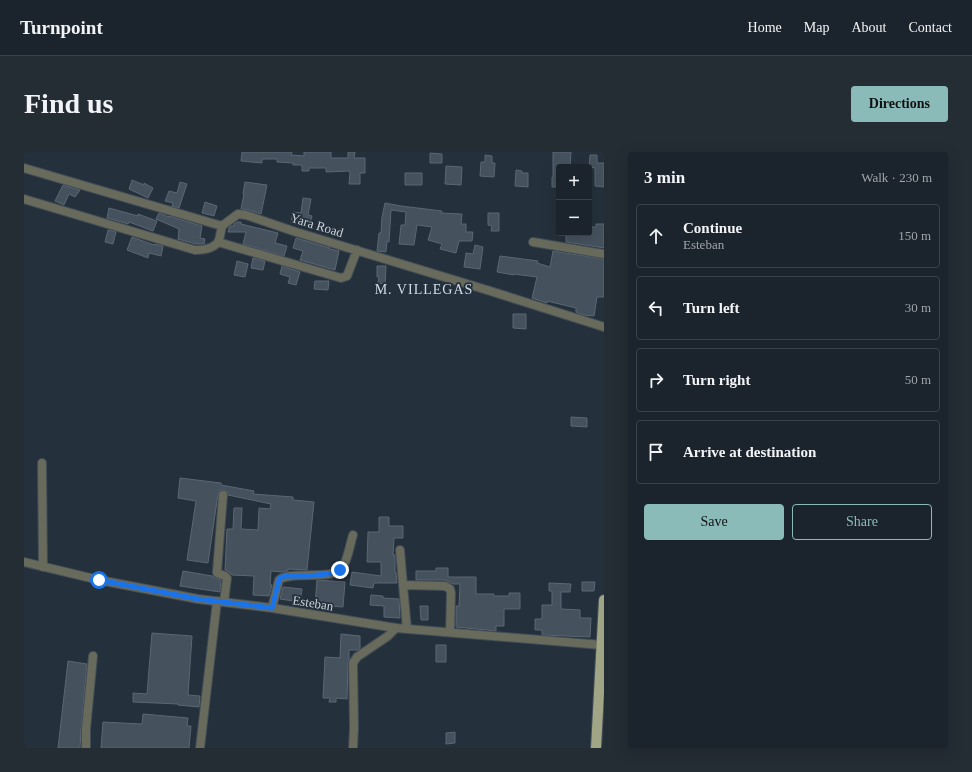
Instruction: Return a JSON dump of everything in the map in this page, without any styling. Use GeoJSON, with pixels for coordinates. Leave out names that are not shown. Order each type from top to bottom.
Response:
{"type":"FeatureCollection","features":[{"type":"Feature","properties":{"kind":"main road"},"geometry":{"type":"LineString","coordinates":[[596,748],[604,600]]}},
{"type":"Feature","properties":{"kind":"street"},"geometry":{"type":"LineString","coordinates":[[24,168],[222,226],[218,242],[212,247],[195,250],[24,199]]}},
{"type":"Feature","properties":{"kind":"street","name":"Yara Road"},"geometry":{"type":"LineString","coordinates":[[222,226],[234,216],[242,214],[604,327]]}},
{"type":"Feature","properties":{"kind":"street"},"geometry":{"type":"LineString","coordinates":[[218,242],[341,278],[347,276],[357,250]]}},
{"type":"Feature","properties":{"kind":"street"},"geometry":{"type":"LineString","coordinates":[[533,242],[604,254]]}},
{"type":"Feature","properties":{"kind":"street"},"geometry":{"type":"LineString","coordinates":[[42,463],[44,567]]}},
{"type":"Feature","properties":{"kind":"street"},"geometry":{"type":"LineString","coordinates":[[200,748],[221,602],[227,578],[217,573],[223,495]]}},
{"type":"Feature","properties":{"kind":"street"},"geometry":{"type":"LineString","coordinates":[[272,608],[280,578],[285,576],[309,576],[335,573],[340,570],[345,563],[353,535]]}},
{"type":"Feature","properties":{"kind":"street"},"geometry":{"type":"LineString","coordinates":[[400,550],[407,629]]}},
{"type":"Feature","properties":{"kind":"street","name":"Esteban"},"geometry":{"type":"LineString","coordinates":[[24,562],[99,580],[198,599],[272,608],[396,628],[602,645]]}},
{"type":"Feature","properties":{"kind":"street"},"geometry":{"type":"LineString","coordinates":[[403,585],[448,587],[451,593],[450,632]]}},
{"type":"Feature","properties":{"kind":"street"},"geometry":{"type":"LineString","coordinates":[[353,748],[353,663],[357,657],[388,636],[396,628]]}},
{"type":"Feature","properties":{"kind":"street"},"geometry":{"type":"LineString","coordinates":[[86,748],[86,729],[93,656]]}},
{"type":"Feature","properties":{"kind":"building"},"geometry":{"type":"Polygon","coordinates":[[[242,152],[292,152],[291,155],[304,156],[304,152],[331,152],[331,158],[348,158],[348,152],[355,152],[354,158],[365,158],[365,173],[360,173],[360,184],[349,184],[350,171],[326,172],[326,168],[309,168],[309,171],[302,171],[302,165],[277,162],[277,159],[262,159],[262,163],[241,161],[242,152]]]}},
{"type":"Feature","properties":{"kind":"building"},"geometry":{"type":"Polygon","coordinates":[[[553,152],[571,152],[570,164],[556,164],[556,187],[552,187],[553,152]]]}},
{"type":"Feature","properties":{"kind":"building"},"geometry":{"type":"Polygon","coordinates":[[[430,153],[442,154],[442,163],[430,163],[430,153]]]}},
{"type":"Feature","properties":{"kind":"building"},"geometry":{"type":"Polygon","coordinates":[[[485,155],[492,156],[492,163],[495,163],[494,177],[480,176],[481,162],[485,162],[485,155]]]}},
{"type":"Feature","properties":{"kind":"building"},"geometry":{"type":"Polygon","coordinates":[[[590,155],[597,155],[597,163],[604,163],[604,187],[595,186],[595,168],[592,168],[592,164],[589,164],[590,155]]]}},
{"type":"Feature","properties":{"kind":"building"},"geometry":{"type":"Polygon","coordinates":[[[446,166],[462,167],[461,185],[445,184],[446,166]]]}},
{"type":"Feature","properties":{"kind":"building"},"geometry":{"type":"Polygon","coordinates":[[[516,170],[522,171],[522,173],[528,173],[528,187],[515,186],[516,170]]]}},
{"type":"Feature","properties":{"kind":"building"},"geometry":{"type":"Polygon","coordinates":[[[405,173],[422,173],[422,185],[405,185],[405,173]]]}},
{"type":"Feature","properties":{"kind":"building"},"geometry":{"type":"Polygon","coordinates":[[[132,180],[144,185],[144,183],[153,188],[148,198],[129,189],[132,180]]]}},
{"type":"Feature","properties":{"kind":"building"},"geometry":{"type":"Polygon","coordinates":[[[180,182],[187,184],[179,208],[172,206],[173,203],[165,201],[169,191],[177,193],[180,182]]]}},
{"type":"Feature","properties":{"kind":"building"},"geometry":{"type":"Polygon","coordinates":[[[245,182],[267,185],[261,214],[241,209],[245,182]]]}},
{"type":"Feature","properties":{"kind":"building"},"geometry":{"type":"Polygon","coordinates":[[[63,185],[80,190],[75,197],[69,194],[64,205],[55,201],[63,185]]]}},
{"type":"Feature","properties":{"kind":"building"},"geometry":{"type":"Polygon","coordinates":[[[303,198],[311,199],[308,215],[312,216],[309,227],[291,223],[293,212],[301,213],[303,198]]]}},
{"type":"Feature","properties":{"kind":"building"},"geometry":{"type":"Polygon","coordinates":[[[205,202],[217,206],[214,216],[202,213],[205,202]]]}},
{"type":"Feature","properties":{"kind":"building"},"geometry":{"type":"Polygon","coordinates":[[[385,203],[442,211],[441,213],[462,214],[461,224],[466,224],[466,232],[473,232],[472,241],[459,241],[456,253],[440,249],[442,244],[428,240],[432,227],[417,225],[414,245],[399,244],[401,225],[405,225],[406,212],[391,210],[389,242],[387,241],[386,252],[377,251],[385,203]]]}},
{"type":"Feature","properties":{"kind":"building"},"geometry":{"type":"Polygon","coordinates":[[[109,208],[138,216],[138,214],[157,221],[153,231],[129,222],[128,224],[107,218],[109,208]]]}},
{"type":"Feature","properties":{"kind":"building"},"geometry":{"type":"Polygon","coordinates":[[[159,213],[202,226],[200,238],[205,239],[204,244],[196,244],[178,239],[179,229],[156,219],[159,213]]]}},
{"type":"Feature","properties":{"kind":"building"},"geometry":{"type":"Polygon","coordinates":[[[488,213],[499,213],[499,231],[491,231],[492,226],[488,225],[488,213]]]}},
{"type":"Feature","properties":{"kind":"building"},"geometry":{"type":"Polygon","coordinates":[[[237,222],[278,233],[275,243],[287,246],[284,256],[243,244],[246,232],[228,232],[229,228],[234,226],[237,222]]]}},
{"type":"Feature","properties":{"kind":"building"},"geometry":{"type":"Polygon","coordinates":[[[596,224],[604,224],[604,248],[566,242],[566,236],[592,236],[592,227],[596,227],[596,224]]]}},
{"type":"Feature","properties":{"kind":"building"},"geometry":{"type":"Polygon","coordinates":[[[108,230],[116,232],[113,244],[105,242],[108,230]]]}},
{"type":"Feature","properties":{"kind":"building"},"geometry":{"type":"Polygon","coordinates":[[[132,237],[154,245],[163,246],[161,256],[149,253],[148,258],[127,250],[132,237]]]}},
{"type":"Feature","properties":{"kind":"building"},"geometry":{"type":"Polygon","coordinates":[[[296,238],[339,251],[335,270],[300,260],[303,251],[293,248],[296,238]]]}},
{"type":"Feature","properties":{"kind":"building"},"geometry":{"type":"Polygon","coordinates":[[[475,245],[483,247],[480,269],[464,267],[466,253],[473,254],[475,245]]]}},
{"type":"Feature","properties":{"kind":"building"},"geometry":{"type":"Polygon","coordinates":[[[553,251],[604,259],[604,297],[597,297],[594,316],[583,315],[576,312],[576,308],[547,301],[547,303],[532,298],[537,277],[497,272],[500,256],[538,261],[537,263],[550,267],[553,251]]]}},
{"type":"Feature","properties":{"kind":"building"},"geometry":{"type":"Polygon","coordinates":[[[253,258],[265,261],[263,270],[251,268],[253,258]]]}},
{"type":"Feature","properties":{"kind":"building"},"geometry":{"type":"Polygon","coordinates":[[[237,261],[248,264],[245,277],[234,275],[237,261]]]}},
{"type":"Feature","properties":{"kind":"building"},"geometry":{"type":"Polygon","coordinates":[[[282,266],[300,272],[296,285],[288,283],[290,277],[280,274],[282,266]]]}},
{"type":"Feature","properties":{"kind":"building"},"geometry":{"type":"Polygon","coordinates":[[[377,266],[386,266],[385,284],[378,283],[379,277],[377,277],[377,266]]]}},
{"type":"Feature","properties":{"kind":"building"},"geometry":{"type":"Polygon","coordinates":[[[315,281],[329,281],[328,290],[314,289],[315,281]]]}},
{"type":"Feature","properties":{"kind":"building"},"geometry":{"type":"Polygon","coordinates":[[[513,314],[526,314],[526,329],[513,328],[513,314]]]}},
{"type":"Feature","properties":{"kind":"building"},"geometry":{"type":"Polygon","coordinates":[[[571,417],[587,418],[587,427],[571,426],[571,417]]]}},
{"type":"Feature","properties":{"kind":"building"},"geometry":{"type":"Polygon","coordinates":[[[180,478],[221,483],[221,485],[254,491],[253,494],[293,497],[293,500],[314,502],[307,570],[288,569],[288,571],[282,572],[271,571],[270,585],[272,585],[269,596],[253,595],[254,576],[232,575],[225,570],[227,529],[233,529],[234,508],[242,508],[241,529],[258,530],[259,508],[270,509],[271,504],[228,495],[228,492],[224,490],[220,490],[218,494],[208,563],[187,560],[196,501],[178,498],[180,478]]]}},
{"type":"Feature","properties":{"kind":"building"},"geometry":{"type":"Polygon","coordinates":[[[379,517],[389,517],[389,526],[403,526],[403,538],[394,538],[393,555],[395,555],[395,572],[397,583],[374,583],[373,588],[350,585],[352,572],[381,576],[381,562],[367,562],[368,532],[379,532],[379,517]]]}},
{"type":"Feature","properties":{"kind":"building"},"geometry":{"type":"Polygon","coordinates":[[[436,568],[448,568],[448,577],[476,577],[476,594],[509,596],[509,593],[520,593],[520,609],[504,609],[504,626],[496,626],[496,631],[456,627],[456,606],[459,606],[460,584],[453,584],[445,580],[416,580],[416,571],[436,571],[436,568]]]}},
{"type":"Feature","properties":{"kind":"building"},"geometry":{"type":"Polygon","coordinates":[[[183,571],[212,576],[221,580],[220,592],[180,586],[183,571]]]}},
{"type":"Feature","properties":{"kind":"building"},"geometry":{"type":"Polygon","coordinates":[[[317,580],[345,582],[343,607],[315,605],[317,580]]]}},
{"type":"Feature","properties":{"kind":"building"},"geometry":{"type":"Polygon","coordinates":[[[582,582],[595,582],[594,591],[582,591],[582,582]]]}},
{"type":"Feature","properties":{"kind":"building"},"geometry":{"type":"Polygon","coordinates":[[[549,583],[571,584],[570,592],[561,592],[561,609],[580,610],[580,618],[591,618],[590,637],[542,635],[542,630],[535,630],[535,619],[542,619],[542,605],[552,605],[552,591],[549,591],[549,583]]]}},
{"type":"Feature","properties":{"kind":"building"},"geometry":{"type":"Polygon","coordinates":[[[283,587],[302,589],[300,602],[280,599],[283,587]]]}},
{"type":"Feature","properties":{"kind":"building"},"geometry":{"type":"Polygon","coordinates":[[[371,595],[383,596],[383,598],[399,599],[400,618],[384,617],[384,606],[370,605],[371,595]]]}},
{"type":"Feature","properties":{"kind":"building"},"geometry":{"type":"Polygon","coordinates":[[[420,606],[428,606],[428,620],[421,620],[420,606]]]}},
{"type":"Feature","properties":{"kind":"building"},"geometry":{"type":"Polygon","coordinates":[[[152,633],[192,636],[188,695],[200,696],[199,707],[178,704],[133,702],[133,693],[147,694],[152,633]]]}},
{"type":"Feature","properties":{"kind":"building"},"geometry":{"type":"Polygon","coordinates":[[[341,634],[360,636],[360,649],[349,650],[347,699],[336,698],[336,702],[329,702],[330,698],[323,698],[325,657],[340,658],[341,634]]]}},
{"type":"Feature","properties":{"kind":"building"},"geometry":{"type":"Polygon","coordinates":[[[436,645],[446,645],[446,662],[436,662],[436,645]]]}},
{"type":"Feature","properties":{"kind":"building"},"geometry":{"type":"Polygon","coordinates":[[[68,661],[87,664],[80,748],[58,748],[68,661]]]}},
{"type":"Feature","properties":{"kind":"building"},"geometry":{"type":"Polygon","coordinates":[[[143,714],[188,718],[187,726],[191,726],[189,748],[101,748],[103,722],[142,724],[143,714]]]}},
{"type":"Feature","properties":{"kind":"building"},"geometry":{"type":"Polygon","coordinates":[[[455,732],[455,743],[446,744],[446,733],[455,732]]]}},
{"type":"Feature","properties":{"kind":"district","name":"M. VILLEGAS"},"geometry":{"type":"Point","coordinates":[424,289]}},
{"type":"Feature","properties":{"kind":"route"},"geometry":{"type":"LineString","coordinates":[[99,580],[198,599],[272,608],[280,578],[285,576],[309,576],[335,573],[340,570]]}}]}
